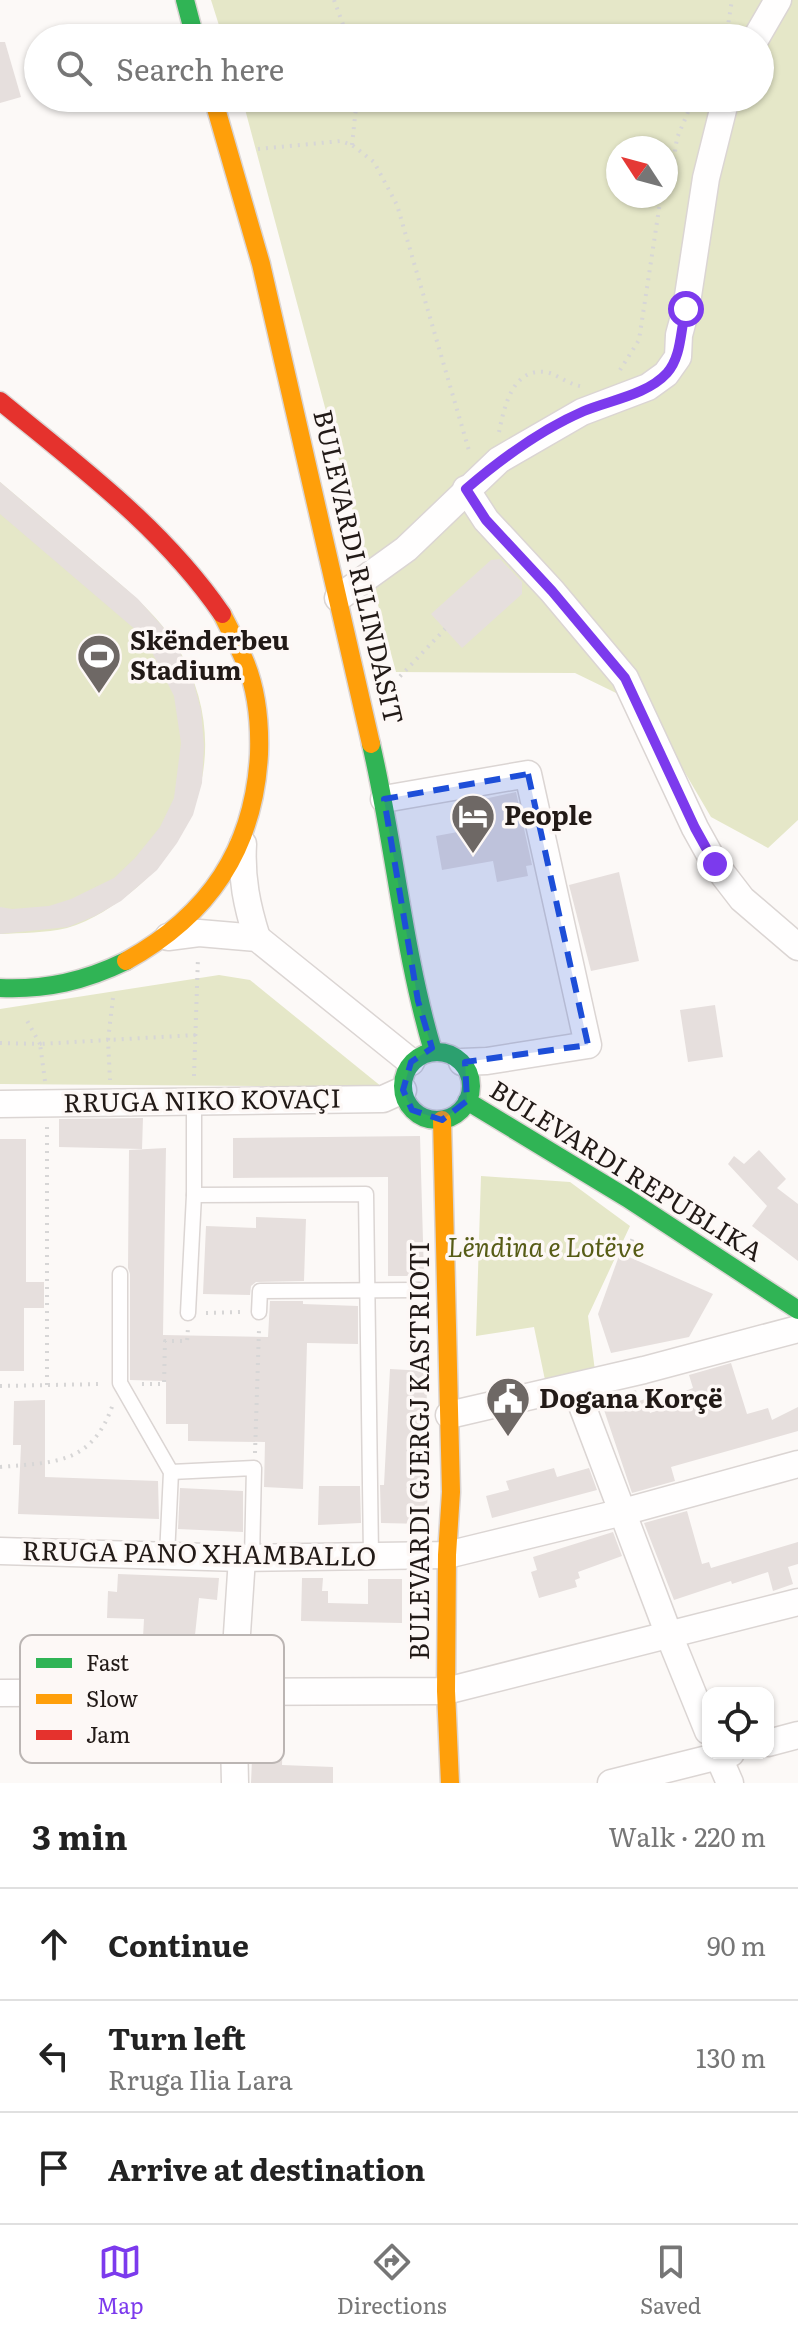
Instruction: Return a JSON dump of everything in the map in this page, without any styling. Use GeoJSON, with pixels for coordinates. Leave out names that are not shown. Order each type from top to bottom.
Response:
{"type":"FeatureCollection","features":[{"type":"Feature","properties":{"kind":"main road"},"geometry":{"type":"LineString","coordinates":[[185,0],[191,24]]}},
{"type":"Feature","properties":{"kind":"main road","name":"BULEVARDI RILINDASIT"},"geometry":{"type":"LineString","coordinates":[[217,112],[261,264],[384,799],[418,1001],[422,1057]]}},
{"type":"Feature","properties":{"kind":"main road"},"geometry":{"type":"LineString","coordinates":[[0,401],[162,537],[225,616],[247,661],[260,711],[261,762],[252,812],[233,859],[204,901],[168,937],[117,966],[77,981],[4,988]]}},
{"type":"Feature","properties":{"kind":"main road"},"geometry":{"type":"LineString","coordinates":[[444,1052],[462,1062],[471,1081],[467,1101],[452,1116],[442,1120],[421,1116],[412,1110],[403,1090],[403,1079],[422,1057],[444,1052]]}},
{"type":"Feature","properties":{"kind":"main road","name":"BULEVARDI REPUBLIKA"},"geometry":{"type":"LineString","coordinates":[[467,1101],[627,1198],[798,1310]]}},
{"type":"Feature","properties":{"kind":"main road","name":"BULEVARDI GJERGJ KASTRIOTI"},"geometry":{"type":"LineString","coordinates":[[442,1120],[451,1492],[447,1555],[446,1691],[450,1783]]}},
{"type":"Feature","properties":{"kind":"street"},"geometry":{"type":"LineString","coordinates":[[764,24],[778,0]]}},
{"type":"Feature","properties":{"kind":"street"},"geometry":{"type":"LineString","coordinates":[[338,598],[406,549],[499,460],[582,412],[648,387],[666,374],[678,357],[679,335],[686,309],[712,146],[722,112]]}},
{"type":"Feature","properties":{"kind":"street"},"geometry":{"type":"LineString","coordinates":[[466,489],[486,520],[552,591],[625,678],[715,864],[742,899],[798,947]]}},
{"type":"Feature","properties":{"kind":"street"},"geometry":{"type":"LineString","coordinates":[[384,799],[528,774],[588,1045],[462,1062]]}},
{"type":"Feature","properties":{"kind":"street"},"geometry":{"type":"LineString","coordinates":[[243,839],[241,873],[245,901],[257,938]]}},
{"type":"Feature","properties":{"kind":"street"},"geometry":{"type":"LineString","coordinates":[[168,937],[199,933],[257,938],[422,1057]]}},
{"type":"Feature","properties":{"kind":"street","name":"RRUGA NIKO KOVAÇI"},"geometry":{"type":"LineString","coordinates":[[0,1104],[383,1099],[403,1090]]}},
{"type":"Feature","properties":{"kind":"street"},"geometry":{"type":"LineString","coordinates":[[449,1415],[575,1387],[798,1329]]}},
{"type":"Feature","properties":{"kind":"street"},"geometry":{"type":"LineString","coordinates":[[575,1387],[702,1716]]}},
{"type":"Feature","properties":{"kind":"street","name":"RRUGA PANO XHAMBALLO"},"geometry":{"type":"LineString","coordinates":[[0,1551],[247,1558],[447,1555],[623,1512],[798,1464]]}},
{"type":"Feature","properties":{"kind":"street"},"geometry":{"type":"LineString","coordinates":[[239,1635],[247,1558]]}},
{"type":"Feature","properties":{"kind":"street"},"geometry":{"type":"LineString","coordinates":[[284,1693],[446,1691],[798,1602]]}},
{"type":"Feature","properties":{"kind":"street"},"geometry":{"type":"LineString","coordinates":[[0,1693],[20,1693]]}},
{"type":"Feature","properties":{"kind":"street"},"geometry":{"type":"LineString","coordinates":[[774,1741],[798,1735]]}},
{"type":"Feature","properties":{"kind":"street"},"geometry":{"type":"LineString","coordinates":[[611,1783],[703,1759]]}},
{"type":"Feature","properties":{"kind":"street"},"geometry":{"type":"LineString","coordinates":[[723,1759],[730,1783]]}},
{"type":"Feature","properties":{"kind":"street"},"geometry":{"type":"LineString","coordinates":[[235,1763],[235,1783]]}},
{"type":"Feature","properties":{"kind":"lane"},"geometry":{"type":"LineString","coordinates":[[188,1313],[194,1195],[194,1103]]}},
{"type":"Feature","properties":{"kind":"lane"},"geometry":{"type":"LineString","coordinates":[[194,1195],[366,1194],[371,1556]]}},
{"type":"Feature","properties":{"kind":"lane"},"geometry":{"type":"LineString","coordinates":[[120,1274],[120,1383],[171,1472],[167,1556]]}},
{"type":"Feature","properties":{"kind":"lane"},"geometry":{"type":"LineString","coordinates":[[259,1312],[260,1291],[419,1290]]}},
{"type":"Feature","properties":{"kind":"lane"},"geometry":{"type":"LineString","coordinates":[[171,1472],[254,1468],[247,1558]]}},
{"type":"Feature","properties":{"kind":"path"},"geometry":{"type":"LineString","coordinates":[[334,0],[343,24]]}},
{"type":"Feature","properties":{"kind":"path"},"geometry":{"type":"LineString","coordinates":[[728,24],[732,0]]}},
{"type":"Feature","properties":{"kind":"path"},"geometry":{"type":"LineString","coordinates":[[352,145],[356,112]]}},
{"type":"Feature","properties":{"kind":"path"},"geometry":{"type":"LineString","coordinates":[[678,136],[688,112]]}},
{"type":"Feature","properties":{"kind":"path"},"geometry":{"type":"LineString","coordinates":[[228,150],[300,147],[341,141],[352,145],[374,162],[397,205],[471,460],[478,453]]}},
{"type":"Feature","properties":{"kind":"path"},"geometry":{"type":"LineString","coordinates":[[617,373],[639,340],[659,208]]}},
{"type":"Feature","properties":{"kind":"path"},"geometry":{"type":"LineString","coordinates":[[492,440],[498,433],[507,397],[528,375],[543,371],[567,384],[588,387]]}},
{"type":"Feature","properties":{"kind":"path"},"geometry":{"type":"LineString","coordinates":[[362,700],[392,687],[445,629]]}},
{"type":"Feature","properties":{"kind":"path"},"geometry":{"type":"LineString","coordinates":[[194,1103],[199,933]]}},
{"type":"Feature","properties":{"kind":"path"},"geometry":{"type":"LineString","coordinates":[[111,1103],[108,1040],[117,966]]}},
{"type":"Feature","properties":{"kind":"path"},"geometry":{"type":"LineString","coordinates":[[4,988],[40,1044],[47,1103],[47,1385]]}},
{"type":"Feature","properties":{"kind":"path"},"geometry":{"type":"LineString","coordinates":[[0,1043],[40,1044],[196,1035]]}},
{"type":"Feature","properties":{"kind":"path"},"geometry":{"type":"LineString","coordinates":[[626,1256],[634,1235]]}},
{"type":"Feature","properties":{"kind":"path"},"geometry":{"type":"LineString","coordinates":[[188,1313],[259,1312],[254,1468]]}},
{"type":"Feature","properties":{"kind":"path"},"geometry":{"type":"LineString","coordinates":[[0,1467],[58,1462],[79,1453],[106,1423],[120,1383]]}},
{"type":"Feature","properties":{"kind":"highlighted area"},"geometry":{"type":"Polygon","coordinates":[[[528,774],[588,1045],[465,1062],[467,1101],[442,1120],[412,1110],[403,1090],[411,1062],[432,1048],[418,1001],[384,799],[528,774]]]}},
{"type":"Feature","properties":{"kind":"green space"},"geometry":{"type":"Polygon","coordinates":[[[211,0],[798,0],[798,820],[768,848],[711,817],[647,708],[575,673],[396,672],[246,112],[774,112],[774,24],[219,24],[211,0]]]}},
{"type":"Feature","properties":{"kind":"green space","name":"Skënderbeu Stadium"},"geometry":{"type":"Polygon","coordinates":[[[0,482],[128,591],[170,635],[193,680],[202,712],[205,745],[202,777],[194,808],[160,864],[135,889],[103,912],[67,928],[0,934],[0,482]]]}},
{"type":"Feature","properties":{"kind":"green space"},"geometry":{"type":"Polygon","coordinates":[[[219,975],[250,980],[382,1087],[0,1084],[0,1009],[219,975]]]}},
{"type":"Feature","properties":{"kind":"green space","name":"Lëndina e Lotëve"},"geometry":{"type":"Polygon","coordinates":[[[481,1176],[570,1182],[630,1226],[588,1316],[595,1371],[545,1380],[534,1327],[476,1336],[481,1176]]]}},
{"type":"Feature","properties":{"kind":"building"},"geometry":{"type":"Polygon","coordinates":[[[0,42],[5,42],[21,97],[0,103],[0,42]]]}},
{"type":"Feature","properties":{"kind":"building"},"geometry":{"type":"Polygon","coordinates":[[[0,482],[138,599],[163,627],[178,648],[193,680],[201,710],[204,746],[202,783],[193,815],[157,870],[121,901],[95,916],[68,927],[0,934],[0,907],[49,906],[71,899],[114,878],[135,858],[160,827],[174,798],[181,743],[174,696],[150,648],[137,631],[0,514],[0,482]]]}},
{"type":"Feature","properties":{"kind":"building"},"geometry":{"type":"Polygon","coordinates":[[[500,559],[522,582],[522,594],[462,648],[431,614],[491,560],[500,559]]]}},
{"type":"Feature","properties":{"kind":"building"},"geometry":{"type":"Polygon","coordinates":[[[516,792],[532,865],[526,866],[528,876],[497,882],[493,861],[442,870],[436,836],[490,826],[484,799],[516,792]]]}},
{"type":"Feature","properties":{"kind":"building"},"geometry":{"type":"Polygon","coordinates":[[[619,872],[639,961],[591,971],[569,885],[619,872]]]}},
{"type":"Feature","properties":{"kind":"building"},"geometry":{"type":"Polygon","coordinates":[[[715,1005],[723,1057],[688,1062],[680,1010],[715,1005]]]}},
{"type":"Feature","properties":{"kind":"building"},"geometry":{"type":"Polygon","coordinates":[[[143,1118],[142,1149],[59,1147],[59,1119],[143,1118]]]}},
{"type":"Feature","properties":{"kind":"building"},"geometry":{"type":"Polygon","coordinates":[[[420,1136],[424,1276],[388,1276],[388,1177],[233,1178],[233,1138],[420,1136]]]}},
{"type":"Feature","properties":{"kind":"building"},"geometry":{"type":"Polygon","coordinates":[[[0,1139],[26,1139],[26,1282],[44,1282],[44,1308],[24,1308],[24,1371],[0,1371],[0,1139]]]}},
{"type":"Feature","properties":{"kind":"building"},"geometry":{"type":"Polygon","coordinates":[[[166,1148],[163,1335],[268,1337],[270,1301],[358,1306],[358,1344],[307,1343],[303,1489],[264,1487],[265,1442],[188,1441],[188,1424],[166,1424],[166,1381],[130,1380],[129,1150],[166,1148]]]}},
{"type":"Feature","properties":{"kind":"building"},"geometry":{"type":"Polygon","coordinates":[[[759,1150],[786,1179],[777,1188],[798,1204],[798,1261],[752,1226],[767,1206],[728,1164],[734,1156],[744,1164],[759,1150]]]}},
{"type":"Feature","properties":{"kind":"building"},"geometry":{"type":"Polygon","coordinates":[[[256,1217],[306,1219],[304,1281],[256,1282],[251,1286],[250,1295],[203,1294],[206,1226],[256,1228],[256,1217]]]}},
{"type":"Feature","properties":{"kind":"building"},"geometry":{"type":"Polygon","coordinates":[[[620,1253],[713,1294],[689,1337],[611,1353],[598,1314],[620,1253]]]}},
{"type":"Feature","properties":{"kind":"building"},"geometry":{"type":"Polygon","coordinates":[[[731,1363],[747,1414],[768,1408],[772,1420],[798,1407],[798,1431],[671,1467],[675,1481],[632,1493],[601,1401],[636,1390],[639,1401],[645,1399],[650,1413],[685,1401],[683,1392],[693,1388],[689,1375],[731,1363]]]}},
{"type":"Feature","properties":{"kind":"building"},"geometry":{"type":"Polygon","coordinates":[[[390,1369],[426,1371],[429,1473],[426,1524],[381,1523],[380,1485],[384,1485],[390,1369]]]}},
{"type":"Feature","properties":{"kind":"building"},"geometry":{"type":"Polygon","coordinates":[[[45,1400],[45,1477],[158,1481],[159,1519],[18,1514],[21,1445],[13,1445],[14,1401],[45,1400]]]}},
{"type":"Feature","properties":{"kind":"building"},"geometry":{"type":"Polygon","coordinates":[[[554,1468],[557,1477],[589,1468],[597,1490],[492,1518],[486,1496],[509,1490],[506,1481],[554,1468]]]}},
{"type":"Feature","properties":{"kind":"building"},"geometry":{"type":"Polygon","coordinates":[[[319,1486],[360,1486],[361,1523],[318,1525],[319,1486]]]}},
{"type":"Feature","properties":{"kind":"building"},"geometry":{"type":"Polygon","coordinates":[[[180,1488],[243,1491],[243,1532],[178,1529],[180,1488]]]}},
{"type":"Feature","properties":{"kind":"building"},"geometry":{"type":"Polygon","coordinates":[[[687,1511],[702,1564],[709,1562],[711,1568],[798,1542],[798,1564],[788,1567],[793,1584],[773,1591],[768,1572],[674,1600],[644,1523],[687,1511]]]}},
{"type":"Feature","properties":{"kind":"building"},"geometry":{"type":"Polygon","coordinates":[[[613,1532],[622,1556],[578,1572],[580,1578],[575,1580],[577,1587],[539,1598],[531,1572],[537,1570],[533,1557],[613,1532]]]}},
{"type":"Feature","properties":{"kind":"building"},"geometry":{"type":"Polygon","coordinates":[[[118,1574],[219,1578],[217,1600],[199,1598],[195,1635],[143,1635],[144,1619],[107,1618],[108,1591],[117,1592],[118,1574]]]}},
{"type":"Feature","properties":{"kind":"building"},"geometry":{"type":"Polygon","coordinates":[[[302,1578],[323,1578],[322,1591],[328,1591],[328,1603],[368,1604],[368,1579],[402,1579],[402,1623],[301,1621],[302,1578]]]}},
{"type":"Feature","properties":{"kind":"building"},"geometry":{"type":"Polygon","coordinates":[[[252,1763],[333,1767],[333,1783],[251,1783],[252,1763]]]}},
{"type":"Feature","properties":{"kind":"traffic: fast"},"geometry":{"type":"LineString","coordinates":[[185,0],[191,24]]}},
{"type":"Feature","properties":{"kind":"traffic: fast"},"geometry":{"type":"LineString","coordinates":[[371,744],[414,975],[433,1051]]}},
{"type":"Feature","properties":{"kind":"traffic: fast"},"geometry":{"type":"LineString","coordinates":[[0,988],[65,983],[126,961]]}},
{"type":"Feature","properties":{"kind":"traffic: fast"},"geometry":{"type":"LineString","coordinates":[[437,1052],[450,1054],[461,1062],[469,1073],[471,1086],[469,1099],[461,1110],[450,1118],[437,1120],[424,1118],[413,1110],[405,1099],[403,1086],[405,1073],[413,1062],[424,1054],[437,1052]]}},
{"type":"Feature","properties":{"kind":"traffic: fast"},"geometry":{"type":"LineString","coordinates":[[467,1101],[627,1198],[798,1310]]}},
{"type":"Feature","properties":{"kind":"traffic: slow"},"geometry":{"type":"LineString","coordinates":[[217,112],[261,264],[371,744]]}},
{"type":"Feature","properties":{"kind":"traffic: slow"},"geometry":{"type":"LineString","coordinates":[[126,961],[181,923],[203,900],[222,876],[248,820],[259,754],[257,708],[246,664],[222,614]]}},
{"type":"Feature","properties":{"kind":"traffic: slow"},"geometry":{"type":"LineString","coordinates":[[442,1120],[451,1492],[447,1555],[446,1691],[450,1783]]}},
{"type":"Feature","properties":{"kind":"traffic: jam"},"geometry":{"type":"LineString","coordinates":[[0,401],[147,526],[199,583],[222,614]]}},
{"type":"Feature","properties":{"kind":"place","name":"Skënderbeu Stadium"},"geometry":{"type":"Point","coordinates":[99,695]}},
{"type":"Feature","properties":{"kind":"place","name":"People"},"geometry":{"type":"Point","coordinates":[473,855]}},
{"type":"Feature","properties":{"kind":"place","name":"Dogana Korçë"},"geometry":{"type":"Point","coordinates":[508,1438]}},
{"type":"Feature","properties":{"kind":"route"},"geometry":{"type":"LineString","coordinates":[[686,309],[679,335],[678,357],[666,374],[648,387],[582,412],[530,440],[499,460],[466,489],[486,520],[552,591],[625,678],[715,864]]}}]}
